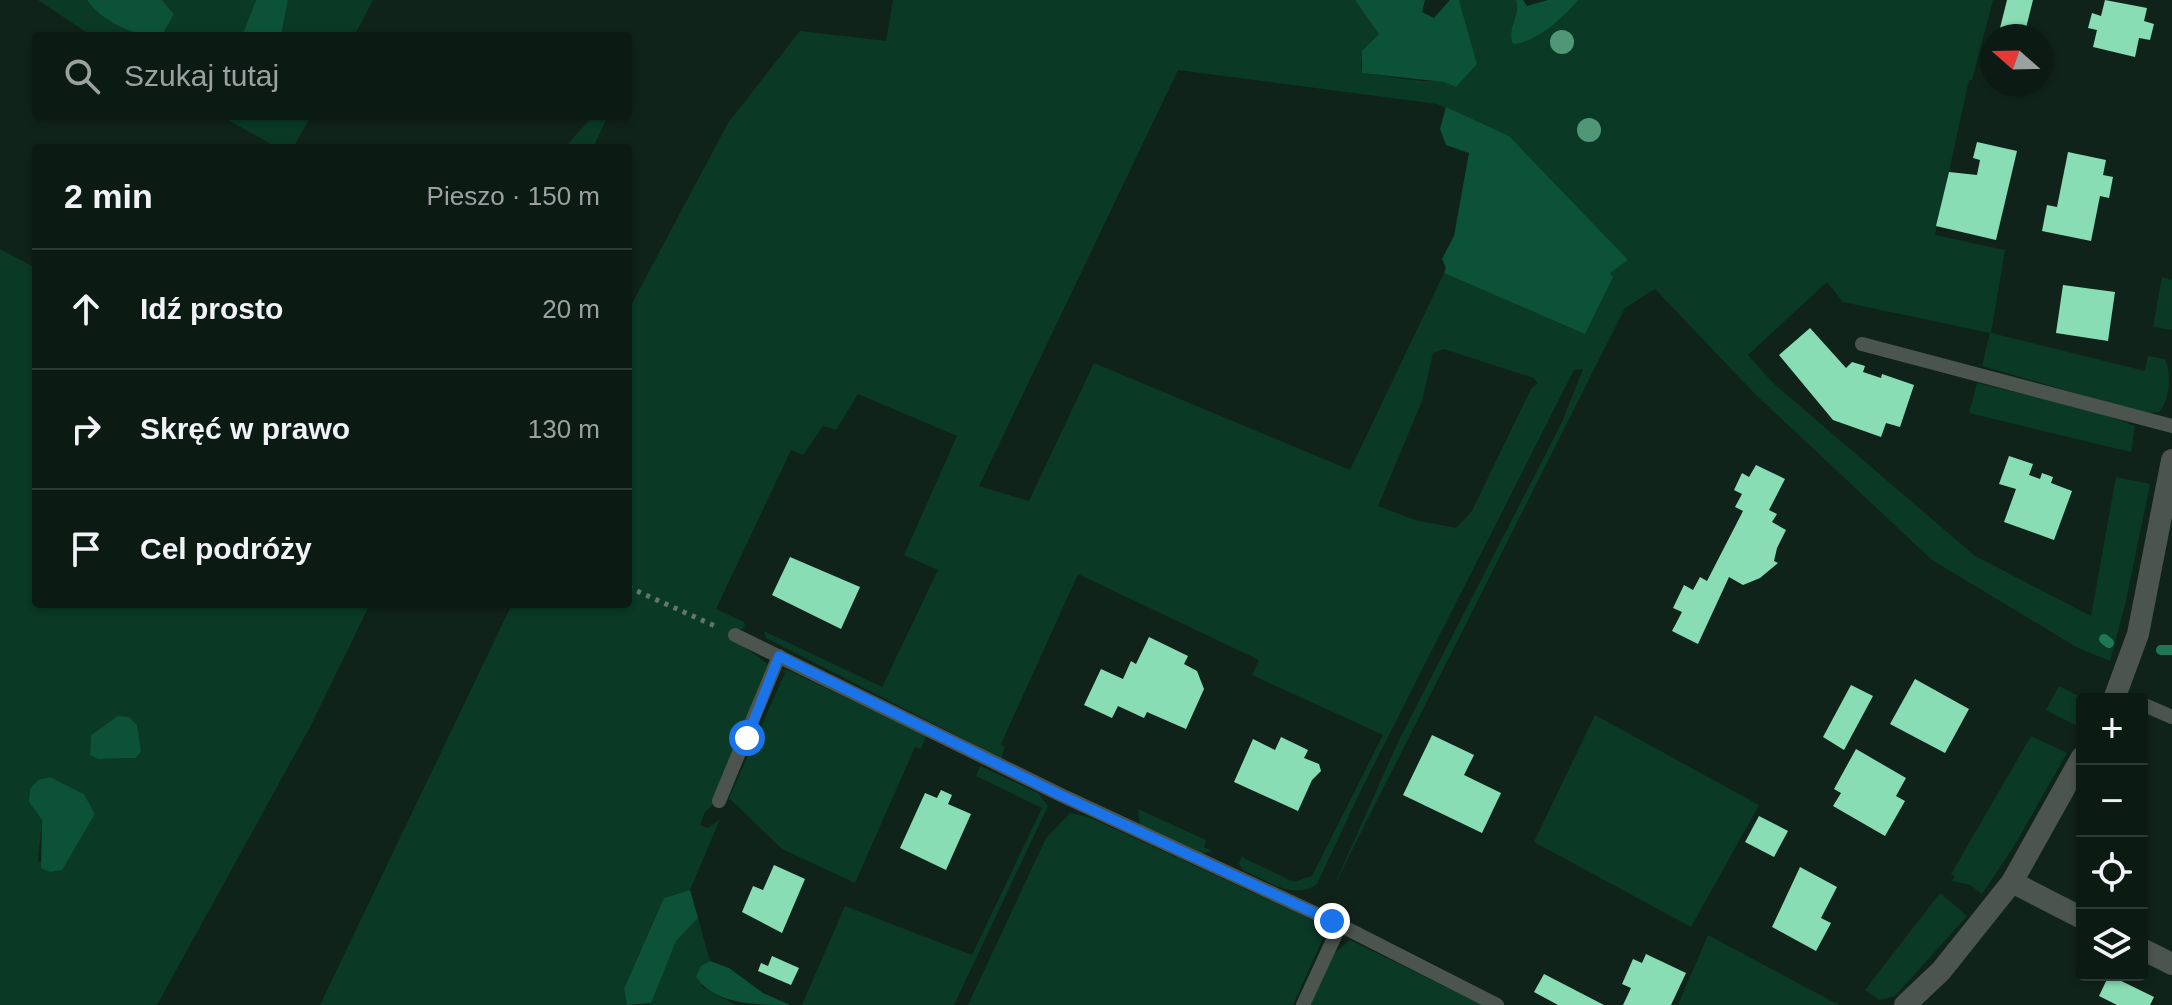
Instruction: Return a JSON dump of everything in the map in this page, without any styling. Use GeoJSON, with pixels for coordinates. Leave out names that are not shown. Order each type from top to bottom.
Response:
{"type":"FeatureCollection","features":[{"type":"Feature","properties":{"kind":"street"},"geometry":{"type":"LineString","coordinates":[[2122,693],[2165,534],[2172,460]]}},
{"type":"Feature","properties":{"kind":"street"},"geometry":{"type":"LineString","coordinates":[[1905,1005],[1941,971],[2012,882],[2078,765]]}},
{"type":"Feature","properties":{"kind":"street"},"geometry":{"type":"LineString","coordinates":[[2012,882],[2076,915]]}},
{"type":"Feature","properties":{"kind":"street"},"geometry":{"type":"LineString","coordinates":[[2148,952],[2172,964]]}},
{"type":"Feature","properties":{"kind":"lane"},"geometry":{"type":"LineString","coordinates":[[1862,344],[2172,426]]}},
{"type":"Feature","properties":{"kind":"lane"},"geometry":{"type":"LineString","coordinates":[[735,635],[1058,794],[1340,925],[1497,1005]]}},
{"type":"Feature","properties":{"kind":"lane"},"geometry":{"type":"LineString","coordinates":[[719,801],[779,656]]}},
{"type":"Feature","properties":{"kind":"lane"},"geometry":{"type":"LineString","coordinates":[[2148,707],[2172,717]]}},
{"type":"Feature","properties":{"kind":"lane"},"geometry":{"type":"LineString","coordinates":[[1303,1005],[1340,925]]}},
{"type":"Feature","properties":{"kind":"path"},"geometry":{"type":"LineString","coordinates":[[632,589],[735,635]]}},
{"type":"Feature","properties":{"kind":"green space"},"geometry":{"type":"Polygon","coordinates":[[[38,0],[87,0],[97,12],[133,32],[86,32],[38,0]]]}},
{"type":"Feature","properties":{"kind":"green space"},"geometry":{"type":"Polygon","coordinates":[[[87,0],[162,0],[174,14],[164,32],[133,32],[110,21],[87,0]]]}},
{"type":"Feature","properties":{"kind":"green space"},"geometry":{"type":"Polygon","coordinates":[[[162,0],[256,0],[244,32],[161,32],[174,14],[162,0]]]}},
{"type":"Feature","properties":{"kind":"green space"},"geometry":{"type":"Polygon","coordinates":[[[256,0],[288,0],[282,32],[244,32],[256,0]]]}},
{"type":"Feature","properties":{"kind":"green space"},"geometry":{"type":"Polygon","coordinates":[[[288,0],[373,0],[356,32],[282,32],[288,0]]]}},
{"type":"Feature","properties":{"kind":"green space"},"geometry":{"type":"Polygon","coordinates":[[[893,0],[1355,0],[1375,24],[1379,34],[1363,56],[1362,73],[1438,81],[1466,73],[1477,64],[1459,0],[1516,0],[1517,11],[1511,33],[1513,44],[1539,34],[1578,0],[1993,0],[1987,24],[1980,24],[1980,50],[1972,80],[1969,80],[1935,235],[2005,250],[1991,333],[2145,371],[2148,356],[2165,359],[2169,387],[2163,407],[2159,412],[2145,413],[1982,366],[1990,333],[1843,302],[1827,282],[1748,355],[1772,382],[1975,556],[2091,616],[2116,477],[2150,484],[2110,661],[2078,648],[1932,560],[1755,394],[1655,289],[1625,308],[1334,886],[1398,742],[1562,422],[1583,369],[1574,370],[1360,792],[1317,884],[1308,889],[1290,890],[1243,870],[1239,863],[1242,857],[1294,882],[1312,876],[1383,735],[1252,675],[1259,660],[1078,574],[1001,744],[1005,747],[1001,758],[766,638],[764,631],[882,687],[938,570],[904,555],[957,436],[858,394],[836,430],[823,426],[803,455],[791,450],[716,609],[744,622],[745,627],[738,631],[740,644],[768,664],[714,803],[705,812],[700,825],[708,828],[720,819],[690,890],[664,898],[624,987],[627,1005],[320,1005],[510,608],[632,608],[632,303],[728,123],[800,31],[886,41],[893,0]],[[1178,70],[979,486],[1029,501],[1094,363],[1350,470],[1444,273],[1585,333],[1609,273],[1509,136],[1437,104],[1178,70]],[[1444,349],[1433,353],[1422,401],[1378,506],[1415,520],[1456,528],[1472,511],[1531,389],[1538,383],[1534,378],[1444,349]]]}},
{"type":"Feature","properties":{"kind":"green space"},"geometry":{"type":"Polygon","coordinates":[[[1355,0],[1425,0],[1422,12],[1434,18],[1450,0],[1459,0],[1477,64],[1456,87],[1444,82],[1362,73],[1362,51],[1379,34],[1355,0]]]}},
{"type":"Feature","properties":{"kind":"green space"},"geometry":{"type":"Polygon","coordinates":[[[1516,0],[1523,0],[1527,6],[1548,0],[1578,0],[1540,34],[1513,44],[1511,33],[1517,11],[1516,0]]]}},
{"type":"Feature","properties":{"kind":"green space"},"geometry":{"type":"Polygon","coordinates":[[[1446,107],[1509,136],[1628,260],[1610,273],[1613,277],[1585,334],[1444,273],[1446,268],[1442,259],[1454,236],[1469,153],[1446,145],[1440,129],[1446,107]]]}},
{"type":"Feature","properties":{"kind":"green space"},"geometry":{"type":"Polygon","coordinates":[[[228,120],[309,120],[295,144],[271,144],[228,120]]]}},
{"type":"Feature","properties":{"kind":"green space"},"geometry":{"type":"Polygon","coordinates":[[[589,120],[606,120],[595,144],[568,144],[589,120]]]}},
{"type":"Feature","properties":{"kind":"green space"},"geometry":{"type":"Polygon","coordinates":[[[0,249],[32,266],[32,608],[368,608],[310,727],[157,1005],[0,1005],[0,249]],[[103,727],[91,735],[90,755],[98,759],[136,758],[103,727]],[[50,777],[37,814],[42,819],[38,861],[61,870],[95,814],[84,794],[50,777]]]}},
{"type":"Feature","properties":{"kind":"green space"},"geometry":{"type":"Polygon","coordinates":[[[2162,277],[2172,280],[2172,330],[2153,327],[2162,277]]]}},
{"type":"Feature","properties":{"kind":"green space"},"geometry":{"type":"Polygon","coordinates":[[[1977,383],[2095,411],[2135,426],[2131,452],[1969,413],[1977,383]]]}},
{"type":"Feature","properties":{"kind":"green space"},"geometry":{"type":"Polygon","coordinates":[[[781,670],[790,671],[926,736],[921,749],[915,747],[855,883],[782,849],[729,798],[785,673],[781,670]]]}},
{"type":"Feature","properties":{"kind":"green space"},"geometry":{"type":"Polygon","coordinates":[[[2059,686],[2076,695],[2076,725],[2046,710],[2059,686]]]}},
{"type":"Feature","properties":{"kind":"green space"},"geometry":{"type":"Polygon","coordinates":[[[1595,715],[1759,805],[1691,927],[1534,842],[1595,715]]]}},
{"type":"Feature","properties":{"kind":"green space"},"geometry":{"type":"Polygon","coordinates":[[[118,716],[129,717],[137,725],[141,751],[136,758],[98,759],[90,755],[91,735],[118,716]]]}},
{"type":"Feature","properties":{"kind":"green space"},"geometry":{"type":"Polygon","coordinates":[[[2031,736],[2067,753],[2014,846],[1982,894],[1970,885],[1952,881],[1955,876],[1951,874],[2031,736]]]}},
{"type":"Feature","properties":{"kind":"green space"},"geometry":{"type":"Polygon","coordinates":[[[980,766],[1038,793],[1048,806],[954,1005],[802,1005],[845,906],[972,955],[1042,808],[976,776],[980,766]]]}},
{"type":"Feature","properties":{"kind":"green space"},"geometry":{"type":"Polygon","coordinates":[[[50,777],[84,794],[95,814],[62,870],[50,872],[41,868],[42,820],[29,802],[30,789],[38,780],[50,777]]]}},
{"type":"Feature","properties":{"kind":"green space"},"geometry":{"type":"Polygon","coordinates":[[[1138,809],[1206,840],[1204,847],[1212,851],[1201,854],[1140,825],[1138,809]]]}},
{"type":"Feature","properties":{"kind":"green space"},"geometry":{"type":"Polygon","coordinates":[[[1070,813],[1089,817],[1328,927],[1293,1005],[968,1005],[1046,838],[1070,813]]]}},
{"type":"Feature","properties":{"kind":"green space"},"geometry":{"type":"Polygon","coordinates":[[[690,890],[698,918],[676,941],[651,1003],[627,1005],[624,988],[664,898],[690,890]]]}},
{"type":"Feature","properties":{"kind":"green space"},"geometry":{"type":"Polygon","coordinates":[[[1940,893],[1967,916],[1895,996],[1879,1000],[1865,990],[1940,893]]]}},
{"type":"Feature","properties":{"kind":"green space"},"geometry":{"type":"Polygon","coordinates":[[[698,918],[710,961],[701,966],[702,987],[736,1005],[649,1005],[676,941],[698,918]]]}},
{"type":"Feature","properties":{"kind":"green space"},"geometry":{"type":"Polygon","coordinates":[[[1708,935],[1839,1005],[1678,1005],[1708,935]]]}},
{"type":"Feature","properties":{"kind":"green space"},"geometry":{"type":"Polygon","coordinates":[[[1350,940],[1482,1005],[1310,1005],[1332,955],[1350,940]]]}},
{"type":"Feature","properties":{"kind":"green space"},"geometry":{"type":"Polygon","coordinates":[[[710,961],[729,968],[763,993],[790,1005],[738,1002],[714,993],[696,977],[701,966],[710,961]]]}},
{"type":"Feature","properties":{"kind":"building"},"geometry":{"type":"Polygon","coordinates":[[[2007,0],[2033,0],[2027,24],[2001,24],[2007,0]]]}},
{"type":"Feature","properties":{"kind":"building"},"geometry":{"type":"Polygon","coordinates":[[[2105,0],[2147,8],[2144,21],[2154,24],[2150,40],[2139,38],[2135,57],[2093,47],[2097,30],[2088,28],[2092,13],[2101,16],[2105,0]]]}},
{"type":"Feature","properties":{"kind":"building"},"geometry":{"type":"Polygon","coordinates":[[[1977,142],[2017,151],[1996,240],[1936,226],[1949,172],[1977,175],[1980,160],[1973,158],[1977,142]]]}},
{"type":"Feature","properties":{"kind":"building"},"geometry":{"type":"Polygon","coordinates":[[[2068,152],[2106,160],[2103,175],[2113,177],[2109,198],[2100,196],[2091,241],[2042,231],[2047,205],[2057,207],[2068,152]]]}},
{"type":"Feature","properties":{"kind":"building"},"geometry":{"type":"Polygon","coordinates":[[[2063,285],[2115,292],[2108,341],[2056,333],[2063,285]]]}},
{"type":"Feature","properties":{"kind":"building"},"geometry":{"type":"Polygon","coordinates":[[[1810,328],[1846,368],[1852,362],[1865,366],[1863,372],[1881,378],[1882,374],[1914,385],[1900,427],[1886,423],[1881,437],[1833,420],[1779,355],[1810,328]]]}},
{"type":"Feature","properties":{"kind":"building"},"geometry":{"type":"Polygon","coordinates":[[[2009,456],[2033,464],[2029,475],[2040,479],[2042,473],[2053,477],[2051,483],[2072,491],[2054,540],[2004,522],[2016,489],[1999,484],[2009,456]]]}},
{"type":"Feature","properties":{"kind":"building"},"geometry":{"type":"Polygon","coordinates":[[[1756,465],[1785,479],[1769,510],[1777,514],[1772,522],[1786,530],[1777,548],[1774,561],[1778,563],[1760,578],[1743,585],[1729,577],[1698,644],[1672,631],[1682,612],[1673,608],[1684,585],[1693,590],[1700,577],[1707,581],[1743,511],[1735,507],[1742,494],[1734,490],[1742,473],[1749,477],[1756,465]]]}},
{"type":"Feature","properties":{"kind":"building"},"geometry":{"type":"Polygon","coordinates":[[[790,557],[860,587],[841,629],[772,595],[790,557]]]}},
{"type":"Feature","properties":{"kind":"building"},"geometry":{"type":"Polygon","coordinates":[[[1149,637],[1188,656],[1184,664],[1197,671],[1204,689],[1186,729],[1147,712],[1144,718],[1118,706],[1112,718],[1084,705],[1101,669],[1123,679],[1131,661],[1136,664],[1149,637]]]}},
{"type":"Feature","properties":{"kind":"building"},"geometry":{"type":"Polygon","coordinates":[[[1915,679],[1969,709],[1945,753],[1890,724],[1915,679]]]}},
{"type":"Feature","properties":{"kind":"building"},"geometry":{"type":"Polygon","coordinates":[[[1851,685],[1873,696],[1844,750],[1823,737],[1851,685]]]}},
{"type":"Feature","properties":{"kind":"building"},"geometry":{"type":"Polygon","coordinates":[[[1432,735],[1474,755],[1464,775],[1501,793],[1482,833],[1403,795],[1432,735]]]}},
{"type":"Feature","properties":{"kind":"building"},"geometry":{"type":"Polygon","coordinates":[[[1281,737],[1308,750],[1304,758],[1319,764],[1321,771],[1312,780],[1298,811],[1234,782],[1253,739],[1275,750],[1281,737]]]}},
{"type":"Feature","properties":{"kind":"building"},"geometry":{"type":"Polygon","coordinates":[[[1856,749],[1906,778],[1896,796],[1905,801],[1885,836],[1833,806],[1841,793],[1834,789],[1856,749]]]}},
{"type":"Feature","properties":{"kind":"building"},"geometry":{"type":"Polygon","coordinates":[[[941,790],[952,795],[948,804],[971,814],[946,870],[900,848],[925,793],[937,798],[941,790]]]}},
{"type":"Feature","properties":{"kind":"building"},"geometry":{"type":"Polygon","coordinates":[[[1759,816],[1788,831],[1774,857],[1745,842],[1759,816]]]}},
{"type":"Feature","properties":{"kind":"building"},"geometry":{"type":"Polygon","coordinates":[[[774,865],[805,879],[782,933],[742,912],[753,886],[763,890],[774,865]]]}},
{"type":"Feature","properties":{"kind":"building"},"geometry":{"type":"Polygon","coordinates":[[[1800,867],[1837,887],[1821,918],[1831,923],[1816,951],[1772,927],[1800,867]]]}},
{"type":"Feature","properties":{"kind":"building"},"geometry":{"type":"Polygon","coordinates":[[[1646,954],[1686,973],[1671,1005],[1623,1005],[1631,988],[1622,984],[1633,959],[1642,963],[1646,954]]]}},
{"type":"Feature","properties":{"kind":"building"},"geometry":{"type":"Polygon","coordinates":[[[772,956],[799,968],[791,985],[758,971],[761,963],[768,966],[772,956]]]}},
{"type":"Feature","properties":{"kind":"building"},"geometry":{"type":"Polygon","coordinates":[[[1544,974],[1604,1005],[1558,1005],[1534,992],[1544,974]]]}},
{"type":"Feature","properties":{"kind":"building"},"geometry":{"type":"Polygon","coordinates":[[[2106,981],[2121,981],[2154,997],[2150,1005],[2117,1005],[2099,996],[2106,981]]]}},
{"type":"Feature","properties":{"kind":"waterway"},"geometry":{"type":"LineString","coordinates":[[2104,639],[2109,643]]}},
{"type":"Feature","properties":{"kind":"waterway"},"geometry":{"type":"LineString","coordinates":[[2161,650],[2172,650]]}},
{"type":"Feature","properties":{"kind":"route"},"geometry":{"type":"LineString","coordinates":[[747,738],[779,656],[1058,794],[1332,921]]}}]}
